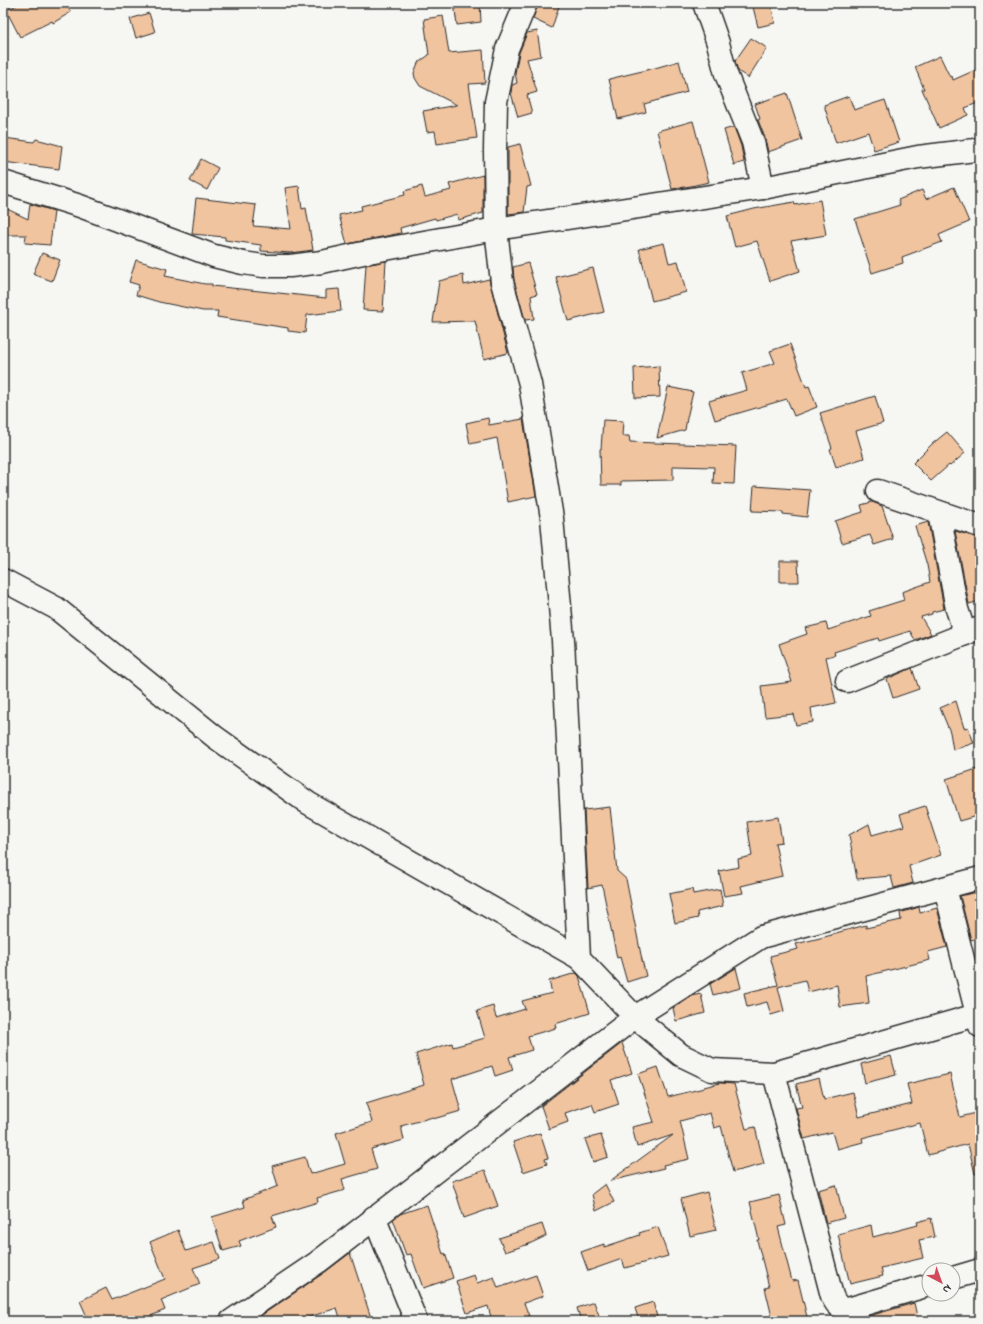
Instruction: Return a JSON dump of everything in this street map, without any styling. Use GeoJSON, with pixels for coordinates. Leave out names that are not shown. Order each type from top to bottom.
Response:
{"type":"FeatureCollection","features":[{"type":"Feature","properties":{"kind":"street"},"geometry":{"type":"LineString","coordinates":[[526,3],[507,49],[496,102],[496,229],[502,282],[530,384],[552,518],[563,640],[579,958]]}},
{"type":"Feature","properties":{"kind":"street"},"geometry":{"type":"LineString","coordinates":[[704,3],[718,43],[726,74],[753,142],[763,188]]}},
{"type":"Feature","properties":{"kind":"street"},"geometry":{"type":"LineString","coordinates":[[3,182],[80,206],[214,256],[263,266],[290,266],[322,262],[363,253],[496,229],[763,188],[918,157],[980,150]]}},
{"type":"Feature","properties":{"kind":"street"},"geometry":{"type":"LineString","coordinates":[[878,491],[980,526]]}},
{"type":"Feature","properties":{"kind":"street"},"geometry":{"type":"LineString","coordinates":[[847,681],[973,631],[957,609],[939,513]]}},
{"type":"Feature","properties":{"kind":"street"},"geometry":{"type":"LineString","coordinates":[[3,580],[56,608],[214,737],[308,803],[579,958],[635,1017],[681,1055],[712,1070],[774,1073],[977,1010],[945,888]]}},
{"type":"Feature","properties":{"kind":"street"},"geometry":{"type":"LineString","coordinates":[[231,1321],[318,1262],[374,1217],[635,1017],[761,937],[980,878]]}},
{"type":"Feature","properties":{"kind":"street"},"geometry":{"type":"LineString","coordinates":[[774,1073],[832,1296],[836,1304],[841,1308],[848,1309],[921,1287]]}},
{"type":"Feature","properties":{"kind":"street"},"geometry":{"type":"LineString","coordinates":[[374,1217],[416,1321]]}},
{"type":"Feature","properties":{"kind":"street"},"geometry":{"type":"LineString","coordinates":[[961,1276],[980,1270]]}},
{"type":"Feature","properties":{"kind":"building"},"geometry":{"type":"Polygon","coordinates":[[[21,3],[65,3],[71,12],[53,23],[52,21],[20,37],[6,10],[21,3]]]}},
{"type":"Feature","properties":{"kind":"building"},"geometry":{"type":"Polygon","coordinates":[[[454,3],[480,3],[481,22],[457,25],[454,3]]]}},
{"type":"Feature","properties":{"kind":"building"},"geometry":{"type":"Polygon","coordinates":[[[538,3],[560,3],[552,28],[533,19],[538,3]]]}},
{"type":"Feature","properties":{"kind":"building"},"geometry":{"type":"Polygon","coordinates":[[[752,3],[771,3],[775,23],[758,27],[752,3]]]}},
{"type":"Feature","properties":{"kind":"building"},"geometry":{"type":"Polygon","coordinates":[[[149,13],[155,32],[136,38],[130,19],[149,13]]]}},
{"type":"Feature","properties":{"kind":"building"},"geometry":{"type":"Polygon","coordinates":[[[443,16],[449,53],[483,50],[485,83],[469,84],[477,138],[437,144],[435,131],[427,132],[423,111],[457,105],[420,86],[414,73],[418,63],[429,55],[424,19],[443,16]]]}},
{"type":"Feature","properties":{"kind":"building"},"geometry":{"type":"Polygon","coordinates":[[[537,31],[541,56],[527,59],[537,92],[527,95],[532,113],[518,117],[511,93],[512,85],[517,83],[515,73],[519,53],[527,33],[537,31]]]}},
{"type":"Feature","properties":{"kind":"building"},"geometry":{"type":"Polygon","coordinates":[[[751,38],[767,48],[748,78],[738,71],[735,61],[751,38]]]}},
{"type":"Feature","properties":{"kind":"building"},"geometry":{"type":"Polygon","coordinates":[[[940,56],[950,77],[952,76],[953,80],[980,68],[980,102],[965,108],[968,115],[939,128],[922,89],[924,89],[915,67],[940,56]]]}},
{"type":"Feature","properties":{"kind":"building"},"geometry":{"type":"Polygon","coordinates":[[[679,61],[687,92],[644,104],[646,112],[618,119],[609,79],[679,61]]]}},
{"type":"Feature","properties":{"kind":"building"},"geometry":{"type":"Polygon","coordinates":[[[787,93],[802,140],[768,152],[765,138],[758,120],[760,119],[755,104],[787,93]]]}},
{"type":"Feature","properties":{"kind":"building"},"geometry":{"type":"Polygon","coordinates":[[[849,96],[854,110],[885,100],[899,142],[874,150],[868,132],[836,143],[824,105],[849,96]]]}},
{"type":"Feature","properties":{"kind":"building"},"geometry":{"type":"Polygon","coordinates":[[[693,121],[709,182],[672,189],[657,131],[693,121]]]}},
{"type":"Feature","properties":{"kind":"building"},"geometry":{"type":"Polygon","coordinates":[[[734,127],[741,146],[744,162],[734,165],[724,130],[734,127]]]}},
{"type":"Feature","properties":{"kind":"building"},"geometry":{"type":"Polygon","coordinates":[[[4,138],[34,142],[36,139],[62,146],[59,169],[3,162],[4,138]]]}},
{"type":"Feature","properties":{"kind":"building"},"geometry":{"type":"Polygon","coordinates":[[[520,144],[531,186],[527,187],[524,212],[508,214],[508,147],[520,144]]]}},
{"type":"Feature","properties":{"kind":"building"},"geometry":{"type":"Polygon","coordinates":[[[201,159],[218,168],[207,190],[190,181],[201,159]]]}},
{"type":"Feature","properties":{"kind":"building"},"geometry":{"type":"Polygon","coordinates":[[[483,175],[483,213],[458,220],[457,214],[436,220],[435,218],[400,228],[401,233],[347,244],[339,215],[362,210],[361,206],[405,195],[404,191],[422,186],[425,197],[451,190],[449,184],[483,175]]]}},
{"type":"Feature","properties":{"kind":"building"},"geometry":{"type":"Polygon","coordinates":[[[299,186],[302,209],[306,208],[313,250],[291,253],[261,251],[261,245],[225,240],[225,237],[192,234],[196,198],[256,205],[253,226],[291,229],[285,188],[299,186]]]}},
{"type":"Feature","properties":{"kind":"building"},"geometry":{"type":"Polygon","coordinates":[[[954,187],[969,222],[939,235],[942,242],[902,257],[903,263],[872,273],[855,219],[900,205],[898,200],[922,190],[926,199],[954,187]]]}},
{"type":"Feature","properties":{"kind":"building"},"geometry":{"type":"Polygon","coordinates":[[[820,200],[826,235],[791,241],[800,271],[770,281],[757,241],[735,247],[727,216],[754,209],[794,202],[795,205],[820,200]]]}},
{"type":"Feature","properties":{"kind":"building"},"geometry":{"type":"Polygon","coordinates":[[[30,204],[54,211],[50,245],[25,243],[26,235],[3,235],[3,207],[28,219],[30,204]]]}},
{"type":"Feature","properties":{"kind":"building"},"geometry":{"type":"Polygon","coordinates":[[[664,243],[669,263],[678,261],[686,292],[652,301],[639,249],[664,243]]]}},
{"type":"Feature","properties":{"kind":"building"},"geometry":{"type":"Polygon","coordinates":[[[42,253],[60,260],[52,281],[33,274],[42,253]]]}},
{"type":"Feature","properties":{"kind":"building"},"geometry":{"type":"Polygon","coordinates":[[[136,260],[167,269],[165,276],[212,284],[212,286],[326,298],[326,290],[339,289],[341,311],[307,315],[305,333],[288,331],[288,328],[217,317],[218,311],[203,311],[159,302],[136,295],[139,285],[129,282],[136,260]]]}},
{"type":"Feature","properties":{"kind":"building"},"geometry":{"type":"Polygon","coordinates":[[[386,261],[383,311],[363,310],[366,265],[386,261]]]}},
{"type":"Feature","properties":{"kind":"building"},"geometry":{"type":"Polygon","coordinates":[[[528,263],[537,294],[531,296],[534,319],[525,320],[514,280],[513,267],[528,263]]]}},
{"type":"Feature","properties":{"kind":"building"},"geometry":{"type":"Polygon","coordinates":[[[593,268],[604,312],[568,321],[556,277],[593,268]]]}},
{"type":"Feature","properties":{"kind":"building"},"geometry":{"type":"Polygon","coordinates":[[[463,275],[464,285],[489,279],[508,353],[484,359],[475,321],[433,322],[439,281],[463,275]]]}},
{"type":"Feature","properties":{"kind":"building"},"geometry":{"type":"Polygon","coordinates":[[[790,344],[806,387],[809,386],[817,407],[794,416],[787,399],[715,420],[709,401],[747,390],[742,373],[775,363],[770,351],[790,344]]]}},
{"type":"Feature","properties":{"kind":"building"},"geometry":{"type":"Polygon","coordinates":[[[659,366],[660,397],[635,398],[634,368],[659,366]]]}},
{"type":"Feature","properties":{"kind":"building"},"geometry":{"type":"Polygon","coordinates":[[[668,387],[693,392],[685,430],[657,438],[668,387]]]}},
{"type":"Feature","properties":{"kind":"building"},"geometry":{"type":"Polygon","coordinates":[[[875,396],[883,423],[856,431],[864,458],[836,467],[830,449],[832,448],[820,413],[875,396]]]}},
{"type":"Feature","properties":{"kind":"building"},"geometry":{"type":"Polygon","coordinates":[[[488,418],[489,425],[523,419],[536,496],[508,502],[497,438],[470,444],[466,423],[488,418]]]}},
{"type":"Feature","properties":{"kind":"building"},"geometry":{"type":"Polygon","coordinates":[[[603,420],[623,421],[622,436],[629,436],[630,442],[736,446],[734,484],[713,483],[714,467],[673,466],[673,480],[621,481],[621,485],[601,485],[600,449],[603,420]]]}},
{"type":"Feature","properties":{"kind":"building"},"geometry":{"type":"Polygon","coordinates":[[[947,432],[965,453],[931,481],[913,463],[932,444],[947,432]]]}},
{"type":"Feature","properties":{"kind":"building"},"geometry":{"type":"Polygon","coordinates":[[[754,486],[810,490],[807,517],[783,514],[783,512],[752,511],[754,486]]]}},
{"type":"Feature","properties":{"kind":"building"},"geometry":{"type":"Polygon","coordinates":[[[872,502],[882,506],[893,539],[874,545],[870,535],[842,543],[835,521],[863,512],[861,505],[872,502]]]}},
{"type":"Feature","properties":{"kind":"building"},"geometry":{"type":"Polygon","coordinates":[[[928,522],[944,609],[921,617],[931,634],[915,640],[910,631],[879,641],[878,638],[834,652],[835,655],[826,657],[836,703],[811,708],[813,722],[796,725],[793,714],[765,717],[761,686],[792,682],[779,644],[807,634],[805,628],[826,623],[828,630],[871,616],[869,611],[904,600],[902,592],[930,582],[927,565],[915,526],[928,522]]]}},
{"type":"Feature","properties":{"kind":"building"},"geometry":{"type":"Polygon","coordinates":[[[955,531],[979,538],[980,601],[969,604],[955,531]]]}},
{"type":"Feature","properties":{"kind":"building"},"geometry":{"type":"Polygon","coordinates":[[[780,561],[798,561],[799,582],[780,582],[780,561]]]}},
{"type":"Feature","properties":{"kind":"building"},"geometry":{"type":"Polygon","coordinates":[[[912,668],[919,689],[893,698],[887,679],[912,668]]]}},
{"type":"Feature","properties":{"kind":"building"},"geometry":{"type":"Polygon","coordinates":[[[956,701],[964,728],[968,727],[974,743],[953,750],[950,732],[940,708],[956,701]]]}},
{"type":"Feature","properties":{"kind":"building"},"geometry":{"type":"Polygon","coordinates":[[[980,768],[980,815],[959,821],[946,779],[980,768]]]}},
{"type":"Feature","properties":{"kind":"building"},"geometry":{"type":"Polygon","coordinates":[[[925,806],[941,855],[909,866],[913,883],[894,888],[891,876],[857,879],[849,835],[869,824],[872,835],[904,826],[900,814],[925,806]]]}},
{"type":"Feature","properties":{"kind":"building"},"geometry":{"type":"Polygon","coordinates":[[[610,807],[617,871],[626,879],[646,976],[627,982],[620,957],[617,958],[602,885],[588,888],[584,810],[610,807]]]}},
{"type":"Feature","properties":{"kind":"building"},"geometry":{"type":"Polygon","coordinates":[[[778,817],[782,842],[775,843],[782,876],[741,886],[743,893],[724,896],[719,871],[739,867],[738,859],[752,856],[747,822],[778,817]]]}},
{"type":"Feature","properties":{"kind":"building"},"geometry":{"type":"Polygon","coordinates":[[[692,889],[693,894],[720,889],[723,906],[697,912],[698,918],[675,923],[669,894],[692,889]]]}},
{"type":"Feature","properties":{"kind":"building"},"geometry":{"type":"Polygon","coordinates":[[[980,891],[980,937],[971,940],[960,896],[980,891]]]}},
{"type":"Feature","properties":{"kind":"building"},"geometry":{"type":"Polygon","coordinates":[[[919,907],[920,913],[937,908],[947,947],[928,952],[930,960],[866,976],[869,1003],[840,1007],[837,985],[808,992],[805,980],[778,987],[784,1011],[771,1015],[767,1002],[747,1007],[744,993],[778,985],[770,956],[798,949],[796,944],[832,934],[866,925],[866,928],[901,920],[900,913],[919,907]]]}},
{"type":"Feature","properties":{"kind":"building"},"geometry":{"type":"Polygon","coordinates":[[[736,968],[741,988],[713,995],[710,984],[736,968]]]}},
{"type":"Feature","properties":{"kind":"building"},"geometry":{"type":"Polygon","coordinates":[[[576,973],[579,976],[590,1013],[555,1024],[556,1028],[528,1036],[532,1050],[509,1057],[513,1070],[495,1076],[492,1066],[452,1079],[461,1111],[401,1126],[404,1140],[371,1149],[377,1169],[342,1179],[345,1190],[317,1198],[318,1202],[272,1216],[276,1227],[239,1241],[241,1246],[223,1251],[212,1217],[245,1207],[243,1200],[278,1186],[272,1166],[305,1157],[310,1174],[345,1164],[336,1133],[372,1122],[366,1103],[424,1085],[416,1054],[452,1043],[453,1047],[485,1038],[477,1011],[493,1006],[496,1018],[525,1009],[522,1001],[552,993],[549,981],[576,973]]]}},
{"type":"Feature","properties":{"kind":"building"},"geometry":{"type":"Polygon","coordinates":[[[701,994],[705,1013],[676,1021],[673,1008],[691,996],[701,994]]]}},
{"type":"Feature","properties":{"kind":"building"},"geometry":{"type":"Polygon","coordinates":[[[622,1043],[632,1073],[611,1080],[619,1104],[595,1112],[592,1104],[565,1113],[568,1122],[549,1129],[541,1106],[622,1043]]]}},
{"type":"Feature","properties":{"kind":"building"},"geometry":{"type":"Polygon","coordinates":[[[891,1056],[896,1075],[865,1083],[861,1064],[891,1056]]]}},
{"type":"Feature","properties":{"kind":"building"},"geometry":{"type":"Polygon","coordinates":[[[658,1067],[668,1097],[720,1083],[734,1084],[746,1129],[755,1127],[764,1164],[733,1172],[721,1126],[714,1128],[710,1113],[680,1121],[689,1159],[663,1165],[664,1168],[610,1181],[673,1135],[637,1147],[632,1127],[654,1122],[638,1074],[658,1067]]]}},
{"type":"Feature","properties":{"kind":"building"},"geometry":{"type":"Polygon","coordinates":[[[950,1074],[960,1117],[980,1112],[980,1173],[975,1174],[968,1144],[928,1155],[920,1123],[862,1138],[863,1142],[837,1149],[832,1132],[804,1139],[796,1108],[802,1107],[796,1084],[819,1078],[824,1099],[853,1092],[859,1117],[912,1104],[907,1084],[950,1074]]]}},
{"type":"Feature","properties":{"kind":"building"},"geometry":{"type":"Polygon","coordinates":[[[540,1133],[548,1158],[545,1159],[547,1164],[523,1172],[513,1142],[540,1133]]]}},
{"type":"Feature","properties":{"kind":"building"},"geometry":{"type":"Polygon","coordinates":[[[601,1135],[608,1157],[593,1162],[585,1139],[601,1135]]]}},
{"type":"Feature","properties":{"kind":"building"},"geometry":{"type":"Polygon","coordinates":[[[485,1170],[498,1206],[464,1218],[452,1181],[485,1170]]]}},
{"type":"Feature","properties":{"kind":"building"},"geometry":{"type":"Polygon","coordinates":[[[605,1184],[614,1202],[596,1211],[592,1194],[605,1184]]]}},
{"type":"Feature","properties":{"kind":"building"},"geometry":{"type":"Polygon","coordinates":[[[836,1185],[844,1218],[826,1223],[818,1190],[836,1185]]]}},
{"type":"Feature","properties":{"kind":"building"},"geometry":{"type":"Polygon","coordinates":[[[707,1192],[716,1230],[690,1236],[681,1199],[707,1192]]]}},
{"type":"Feature","properties":{"kind":"building"},"geometry":{"type":"Polygon","coordinates":[[[779,1195],[786,1225],[778,1227],[792,1281],[798,1280],[808,1321],[773,1321],[765,1288],[769,1287],[757,1240],[759,1240],[750,1202],[779,1195]]]}},
{"type":"Feature","properties":{"kind":"building"},"geometry":{"type":"Polygon","coordinates":[[[427,1205],[443,1254],[445,1253],[453,1278],[423,1288],[411,1254],[406,1255],[393,1219],[400,1214],[427,1205]]]}},
{"type":"Feature","properties":{"kind":"building"},"geometry":{"type":"Polygon","coordinates":[[[931,1218],[935,1237],[919,1240],[923,1258],[881,1268],[883,1276],[850,1284],[838,1234],[871,1225],[873,1237],[918,1225],[917,1222],[931,1218]]]}},
{"type":"Feature","properties":{"kind":"building"},"geometry":{"type":"Polygon","coordinates":[[[542,1224],[546,1236],[529,1244],[505,1252],[499,1238],[542,1224]]]}},
{"type":"Feature","properties":{"kind":"building"},"geometry":{"type":"Polygon","coordinates":[[[658,1227],[668,1256],[625,1268],[622,1259],[588,1271],[581,1252],[604,1244],[604,1247],[640,1235],[639,1233],[658,1227]]]}},
{"type":"Feature","properties":{"kind":"building"},"geometry":{"type":"Polygon","coordinates":[[[178,1230],[186,1251],[214,1242],[220,1259],[193,1268],[200,1284],[161,1300],[165,1310],[139,1321],[89,1321],[80,1301],[106,1288],[112,1300],[165,1279],[150,1242],[178,1230]]]}},
{"type":"Feature","properties":{"kind":"building"},"geometry":{"type":"Polygon","coordinates":[[[350,1253],[372,1321],[341,1321],[337,1308],[297,1321],[253,1321],[325,1272],[350,1253]]]}},
{"type":"Feature","properties":{"kind":"building"},"geometry":{"type":"Polygon","coordinates":[[[474,1275],[477,1283],[494,1277],[498,1288],[536,1275],[543,1296],[524,1303],[531,1321],[492,1321],[488,1306],[467,1313],[456,1281],[474,1275]]]}},
{"type":"Feature","properties":{"kind":"building"},"geometry":{"type":"Polygon","coordinates":[[[594,1302],[601,1321],[581,1321],[577,1308],[594,1302]]]}},
{"type":"Feature","properties":{"kind":"building"},"geometry":{"type":"Polygon","coordinates":[[[653,1302],[658,1321],[639,1321],[635,1308],[653,1302]]]}},
{"type":"Feature","properties":{"kind":"building"},"geometry":{"type":"Polygon","coordinates":[[[914,1303],[918,1321],[852,1321],[914,1303]]]}}]}
